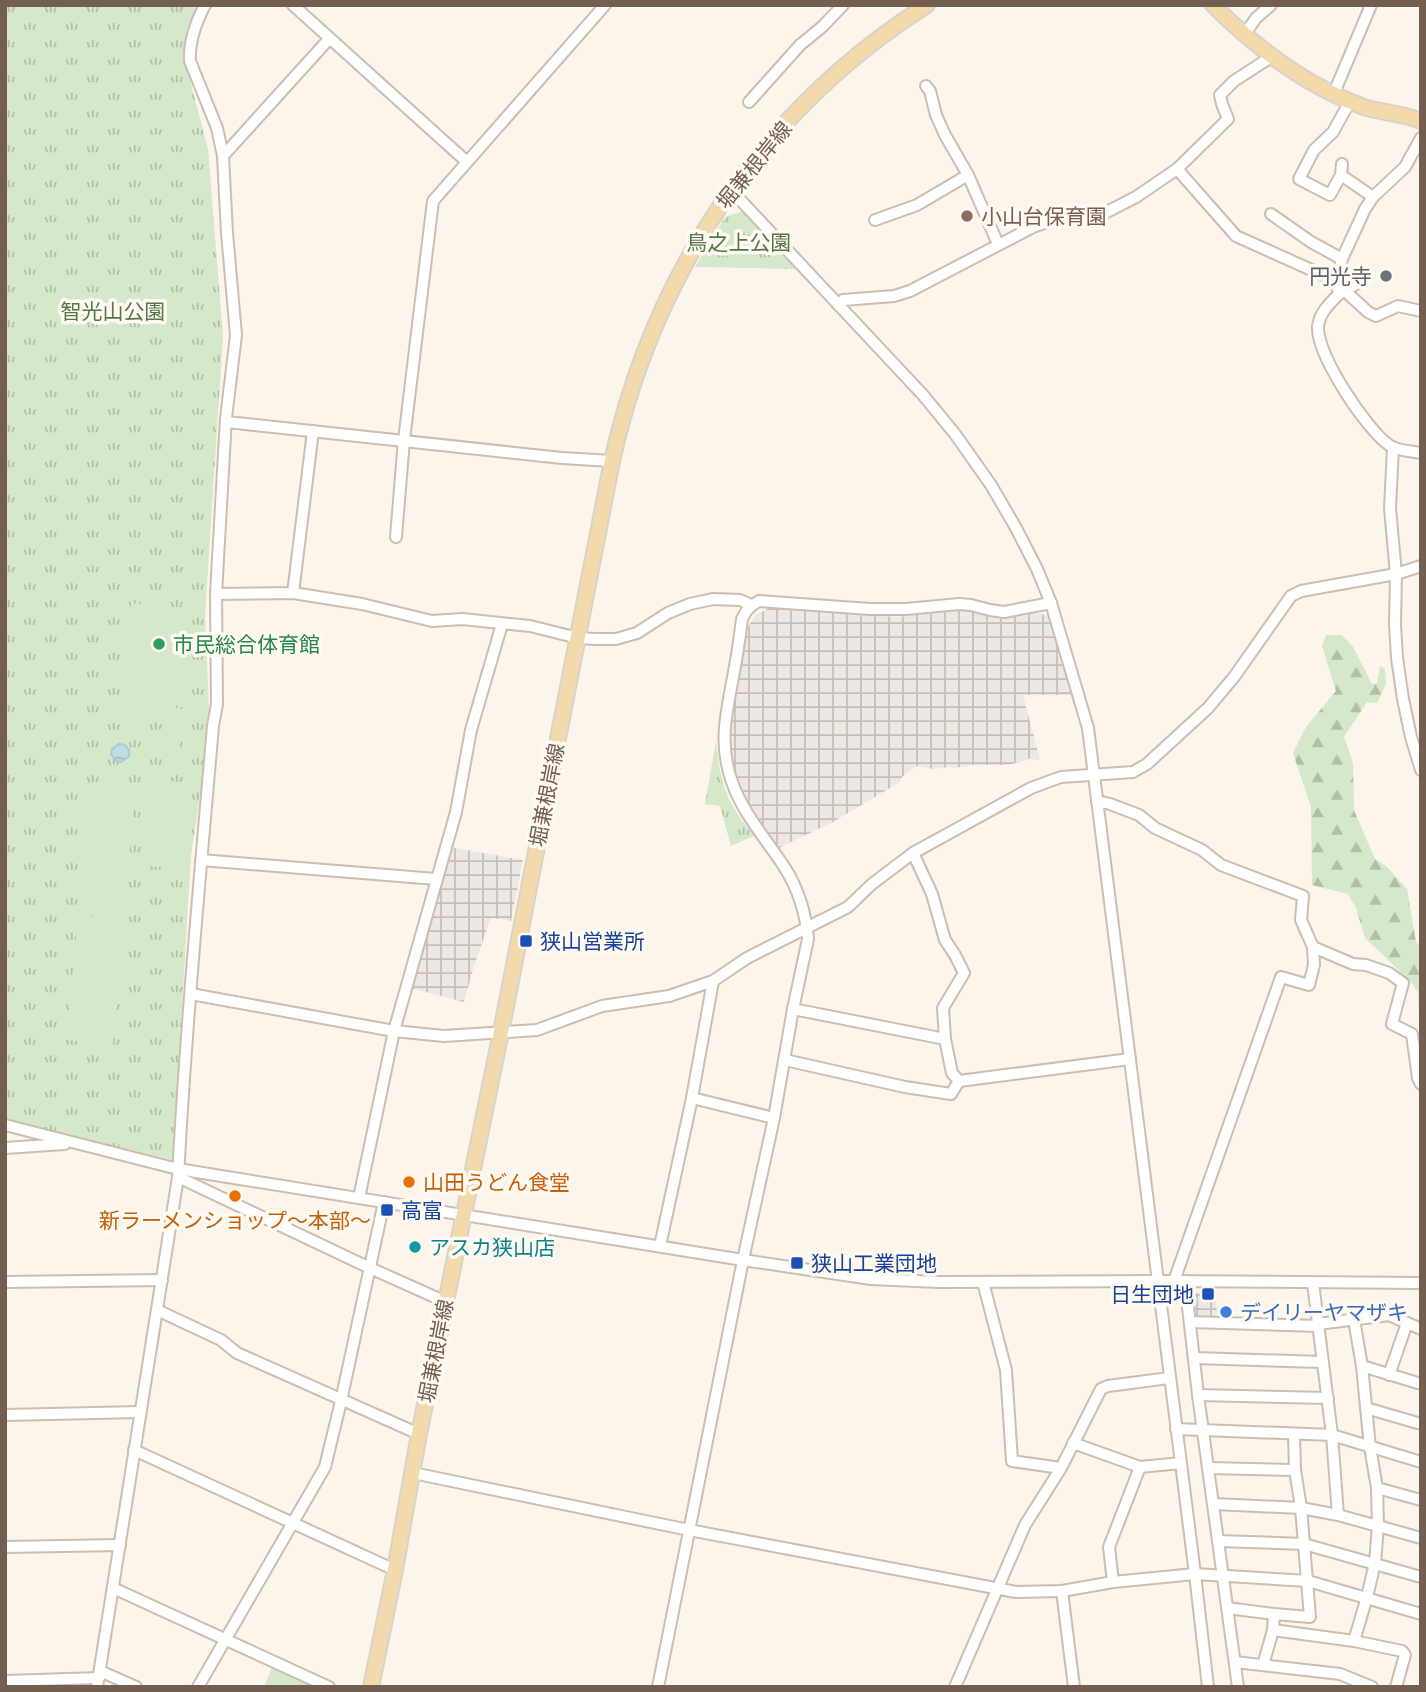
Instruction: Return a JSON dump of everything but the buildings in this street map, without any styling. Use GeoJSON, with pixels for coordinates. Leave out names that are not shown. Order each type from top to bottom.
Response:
{"type":"FeatureCollection","features":[{"type":"Feature","properties":{"kind":"main road","name":"堀兼根岸線"},"geometry":{"type":"LineString","coordinates":[[371,1687],[612,461],[628,398],[664,304],[708,223],[731,190],[780,129],[835,74],[927,5]]}},
{"type":"Feature","properties":{"kind":"main road"},"geometry":{"type":"LineString","coordinates":[[1213,5],[1271,57],[1291,71],[1364,107],[1421,121]]}},
{"type":"Feature","properties":{"kind":"street"},"geometry":{"type":"LineString","coordinates":[[99,1679],[178,1173],[201,860],[217,704],[216,594],[227,422],[236,335],[226,233],[223,156],[217,128],[190,61],[189,52],[197,20],[205,5]]}},
{"type":"Feature","properties":{"kind":"street"},"geometry":{"type":"LineString","coordinates":[[293,5],[467,162]]}},
{"type":"Feature","properties":{"kind":"street"},"geometry":{"type":"LineString","coordinates":[[396,537],[404,440],[433,201],[605,5]]}},
{"type":"Feature","properties":{"kind":"street"},"geometry":{"type":"LineString","coordinates":[[749,102],[800,45],[843,5]]}},
{"type":"Feature","properties":{"kind":"street"},"geometry":{"type":"LineString","coordinates":[[1245,34],[1271,5]]}},
{"type":"Feature","properties":{"kind":"street"},"geometry":{"type":"LineString","coordinates":[[1334,93],[1371,5]]}},
{"type":"Feature","properties":{"kind":"street"},"geometry":{"type":"LineString","coordinates":[[223,156],[330,39]]}},
{"type":"Feature","properties":{"kind":"street"},"geometry":{"type":"LineString","coordinates":[[838,305],[844,300],[894,296],[910,291],[1032,227],[1053,220],[1095,218],[1136,197],[1177,169],[1228,118],[1220,95],[1234,81],[1271,57]]}},
{"type":"Feature","properties":{"kind":"street"},"geometry":{"type":"LineString","coordinates":[[926,86],[944,135],[968,174],[998,244]]}},
{"type":"Feature","properties":{"kind":"street"},"geometry":{"type":"LineString","coordinates":[[1350,101],[1333,132],[1314,150],[1300,178],[1331,195],[1341,169],[1373,197]]}},
{"type":"Feature","properties":{"kind":"street"},"geometry":{"type":"LineString","coordinates":[[1421,138],[1405,167],[1373,197],[1365,209],[1342,259],[1336,281],[1341,292],[1376,316],[1398,306],[1421,311]]}},
{"type":"Feature","properties":{"kind":"street"},"geometry":{"type":"LineString","coordinates":[[1177,169],[1236,236],[1336,281]]}},
{"type":"Feature","properties":{"kind":"street"},"geometry":{"type":"LineString","coordinates":[[875,220],[917,205],[968,174]]}},
{"type":"Feature","properties":{"kind":"street"},"geometry":{"type":"LineString","coordinates":[[731,190],[923,396],[955,434],[991,485],[1016,528],[1051,603],[1088,728],[1208,1687]]}},
{"type":"Feature","properties":{"kind":"street"},"geometry":{"type":"LineString","coordinates":[[1271,214],[1311,242],[1342,259]]}},
{"type":"Feature","properties":{"kind":"street"},"geometry":{"type":"LineString","coordinates":[[1358,283],[1341,292],[1321,314],[1318,325],[1323,347],[1335,374],[1379,437],[1392,448],[1421,453]]}},
{"type":"Feature","properties":{"kind":"street"},"geometry":{"type":"LineString","coordinates":[[227,422],[612,461]]}},
{"type":"Feature","properties":{"kind":"street"},"geometry":{"type":"LineString","coordinates":[[293,593],[313,431]]}},
{"type":"Feature","properties":{"kind":"street"},"geometry":{"type":"LineString","coordinates":[[1392,448],[1390,508],[1396,574],[1395,624],[1399,676],[1411,737],[1421,769]]}},
{"type":"Feature","properties":{"kind":"street"},"geometry":{"type":"LineString","coordinates":[[191,994],[394,1031],[444,1036],[537,1030],[602,1006],[669,996],[713,981],[747,958],[848,907],[872,884],[913,853],[1031,788],[1061,777],[1133,772],[1147,764],[1208,708],[1234,677],[1291,596],[1300,591],[1396,574],[1421,566]]}},
{"type":"Feature","properties":{"kind":"street"},"geometry":{"type":"LineString","coordinates":[[216,594],[293,593],[362,604],[432,621],[462,619],[530,626],[578,638],[616,639],[637,633],[668,613],[690,604],[713,599],[740,600],[751,605]]}},
{"type":"Feature","properties":{"kind":"street"},"geometry":{"type":"LineString","coordinates":[[658,1687],[808,939],[796,888],[741,802],[732,782],[726,755],[724,733],[742,619],[751,605],[759,601],[870,609],[958,604],[1004,612],[1051,603]]}},
{"type":"Feature","properties":{"kind":"street"},"geometry":{"type":"LineString","coordinates":[[359,1198],[394,1031],[456,813],[477,705],[502,624]]}},
{"type":"Feature","properties":{"kind":"street"},"geometry":{"type":"LineString","coordinates":[[1097,801],[1139,815],[1155,828],[1202,850],[1221,865],[1303,896],[1301,920],[1313,947],[1314,965],[1309,985],[1282,976],[1180,1281],[1190,1322],[1238,1687]]}},
{"type":"Feature","properties":{"kind":"street"},"geometry":{"type":"LineString","coordinates":[[913,853],[932,894],[945,940],[964,974],[943,1008],[945,1039],[952,1073],[959,1081]]}},
{"type":"Feature","properties":{"kind":"street"},"geometry":{"type":"LineString","coordinates":[[201,860],[436,879]]}},
{"type":"Feature","properties":{"kind":"street"},"geometry":{"type":"LineString","coordinates":[[1313,947],[1353,964],[1366,965],[1390,973],[1404,983],[1391,1024],[1412,1034],[1421,1084]]}},
{"type":"Feature","properties":{"kind":"street"},"geometry":{"type":"LineString","coordinates":[[660,1246],[692,1098],[713,981]]}},
{"type":"Feature","properties":{"kind":"street"},"geometry":{"type":"LineString","coordinates":[[793,1009],[945,1039]]}},
{"type":"Feature","properties":{"kind":"street"},"geometry":{"type":"LineString","coordinates":[[959,1081],[1130,1059]]}},
{"type":"Feature","properties":{"kind":"street"},"geometry":{"type":"LineString","coordinates":[[785,1060],[905,1087],[951,1094],[959,1081]]}},
{"type":"Feature","properties":{"kind":"street"},"geometry":{"type":"LineString","coordinates":[[692,1098],[774,1118]]}},
{"type":"Feature","properties":{"kind":"street"},"geometry":{"type":"LineString","coordinates":[[5,1125],[178,1173],[359,1198],[871,1279],[983,1282],[1421,1283]]}},
{"type":"Feature","properties":{"kind":"street"},"geometry":{"type":"LineString","coordinates":[[5,1148],[78,1144]]}},
{"type":"Feature","properties":{"kind":"street"},"geometry":{"type":"LineString","coordinates":[[178,1173],[370,1268],[446,1302]]}},
{"type":"Feature","properties":{"kind":"street"},"geometry":{"type":"LineString","coordinates":[[198,1687],[325,1467],[384,1202]]}},
{"type":"Feature","properties":{"kind":"street"},"geometry":{"type":"LineString","coordinates":[[5,1282],[162,1280]]}},
{"type":"Feature","properties":{"kind":"street"},"geometry":{"type":"LineString","coordinates":[[983,1282],[1006,1370],[1012,1461],[1061,1468]]}},
{"type":"Feature","properties":{"kind":"street"},"geometry":{"type":"LineString","coordinates":[[1313,1283],[1332,1434],[1338,1515]]}},
{"type":"Feature","properties":{"kind":"street"},"geometry":{"type":"LineString","coordinates":[[157,1311],[221,1340],[237,1353],[419,1434]]}},
{"type":"Feature","properties":{"kind":"street"},"geometry":{"type":"LineString","coordinates":[[1190,1322],[1318,1325],[1389,1315],[1421,1329]]}},
{"type":"Feature","properties":{"kind":"street"},"geometry":{"type":"LineString","coordinates":[[1354,1320],[1377,1488],[1378,1526],[1375,1563],[1354,1641]]}},
{"type":"Feature","properties":{"kind":"street"},"geometry":{"type":"LineString","coordinates":[[1389,1374],[1407,1323]]}},
{"type":"Feature","properties":{"kind":"street"},"geometry":{"type":"LineString","coordinates":[[1194,1358],[1322,1362]]}},
{"type":"Feature","properties":{"kind":"street"},"geometry":{"type":"LineString","coordinates":[[1362,1366],[1421,1384]]}},
{"type":"Feature","properties":{"kind":"street"},"geometry":{"type":"LineString","coordinates":[[955,1687],[1025,1525],[1061,1468],[1101,1389],[1169,1378]]}},
{"type":"Feature","properties":{"kind":"street"},"geometry":{"type":"LineString","coordinates":[[1198,1395],[1328,1398]]}},
{"type":"Feature","properties":{"kind":"street"},"geometry":{"type":"LineString","coordinates":[[1366,1408],[1421,1424]]}},
{"type":"Feature","properties":{"kind":"street"},"geometry":{"type":"LineString","coordinates":[[5,1415],[140,1412]]}},
{"type":"Feature","properties":{"kind":"street"},"geometry":{"type":"LineString","coordinates":[[1176,1429],[1332,1434],[1421,1462]]}},
{"type":"Feature","properties":{"kind":"street"},"geometry":{"type":"LineString","coordinates":[[1227,1608],[1310,1617],[1301,1508],[1295,1470],[1294,1434]]}},
{"type":"Feature","properties":{"kind":"street"},"geometry":{"type":"LineString","coordinates":[[1073,1443],[1140,1467],[1181,1463]]}},
{"type":"Feature","properties":{"kind":"street"},"geometry":{"type":"LineString","coordinates":[[134,1451],[395,1570]]}},
{"type":"Feature","properties":{"kind":"street"},"geometry":{"type":"LineString","coordinates":[[1113,1583],[1109,1547],[1140,1467]]}},
{"type":"Feature","properties":{"kind":"street"},"geometry":{"type":"LineString","coordinates":[[1209,1468],[1295,1470]]}},
{"type":"Feature","properties":{"kind":"street"},"geometry":{"type":"LineString","coordinates":[[413,1473],[689,1530],[1016,1592],[1062,1591],[1195,1574],[1308,1581],[1421,1614]]}},
{"type":"Feature","properties":{"kind":"street"},"geometry":{"type":"LineString","coordinates":[[1377,1488],[1421,1500]]}},
{"type":"Feature","properties":{"kind":"street"},"geometry":{"type":"LineString","coordinates":[[1214,1504],[1301,1508],[1338,1515],[1421,1538]]}},
{"type":"Feature","properties":{"kind":"street"},"geometry":{"type":"LineString","coordinates":[[1219,1541],[1304,1544],[1421,1577]]}},
{"type":"Feature","properties":{"kind":"street"},"geometry":{"type":"LineString","coordinates":[[5,1548],[120,1545]]}},
{"type":"Feature","properties":{"kind":"street"},"geometry":{"type":"LineString","coordinates":[[113,1588],[329,1687]]}},
{"type":"Feature","properties":{"kind":"street"},"geometry":{"type":"LineString","coordinates":[[1062,1591],[1074,1687]]}},
{"type":"Feature","properties":{"kind":"street"},"geometry":{"type":"LineString","coordinates":[[1263,1665],[1275,1614]]}},
{"type":"Feature","properties":{"kind":"street"},"geometry":{"type":"LineString","coordinates":[[1273,1630],[1354,1641],[1402,1651],[1405,1655],[1396,1687]]}},
{"type":"Feature","properties":{"kind":"street"},"geometry":{"type":"LineString","coordinates":[[1235,1662],[1340,1674],[1373,1687]]}},
{"type":"Feature","properties":{"kind":"street"},"geometry":{"type":"LineString","coordinates":[[5,1681],[99,1679],[136,1687]]}},
{"type":"Feature","properties":{"kind":"shaded area"},"geometry":{"type":"Polygon","coordinates":[[[769,608],[897,617],[965,610],[994,617],[1022,616],[1034,612],[1045,615],[1052,618],[1071,695],[1023,695],[1040,760],[955,768],[933,769],[916,766],[902,777],[900,782],[833,822],[777,849],[743,799],[730,763],[727,733],[745,633],[754,616],[769,608]]]}},
{"type":"Feature","properties":{"kind":"shaded area"},"geometry":{"type":"Polygon","coordinates":[[[450,847],[523,860],[511,921],[491,918],[464,1002],[410,988],[450,847]]]}},
{"type":"Feature","properties":{"kind":"shaded area"},"geometry":{"type":"Polygon","coordinates":[[[1191,1293],[1216,1293],[1217,1322],[1194,1319],[1191,1293]]]}},
{"type":"Feature","properties":{"kind":"green space","name":"智光山公園"},"geometry":{"type":"Polygon","coordinates":[[[5,5],[196,5],[184,57],[208,149],[223,336],[205,616],[210,732],[191,855],[173,1160],[5,1120],[5,5]]]}},
{"type":"Feature","properties":{"kind":"green space","name":"鳥之上公園"},"geometry":{"type":"Polygon","coordinates":[[[743,211],[797,269],[695,267],[725,217],[743,211]]]}},
{"type":"Feature","properties":{"kind":"green space","name":"市民総合体育館"},"geometry":{"type":"Polygon","coordinates":[[[131,603],[193,609],[189,687],[178,687],[176,708],[183,709],[179,752],[162,750],[166,718],[123,713],[124,695],[132,695],[134,681],[123,678],[131,603]]]}},
{"type":"Feature","properties":{"kind":"green space"},"geometry":{"type":"Polygon","coordinates":[[[1326,635],[1342,635],[1353,647],[1372,684],[1377,683],[1380,666],[1385,669],[1386,684],[1377,703],[1367,702],[1344,737],[1353,763],[1354,810],[1375,859],[1386,866],[1407,889],[1416,942],[1421,948],[1421,1060],[1418,992],[1365,938],[1356,908],[1348,894],[1312,885],[1311,807],[1293,753],[1306,727],[1336,691],[1322,646],[1326,635]]]}},
{"type":"Feature","properties":{"kind":"green space"},"geometry":{"type":"Polygon","coordinates":[[[716,741],[726,792],[754,836],[731,846],[720,806],[705,804],[716,741]]]}},
{"type":"Feature","properties":{"kind":"green space"},"geometry":{"type":"Polygon","coordinates":[[[147,779],[192,783],[186,870],[141,865],[147,779]]]}},
{"type":"Feature","properties":{"kind":"green space"},"geometry":{"type":"Polygon","coordinates":[[[89,785],[134,788],[125,914],[78,910],[89,785]]]}},
{"type":"Feature","properties":{"kind":"green space"},"geometry":{"type":"Polygon","coordinates":[[[78,915],[124,919],[113,1045],[67,1040],[78,915]]]}},
{"type":"Feature","properties":{"kind":"green space"},"geometry":{"type":"Polygon","coordinates":[[[273,1665],[323,1687],[264,1687],[273,1665]]]}},
{"type":"Feature","properties":{"kind":"water"},"geometry":{"type":"Polygon","coordinates":[[[119,744],[125,745],[129,750],[129,756],[121,762],[116,761],[111,754],[112,749],[119,744]]]}},
{"type":"Feature","properties":{"kind":"place","name":"小山台保育園"},"geometry":{"type":"Point","coordinates":[967,216]}},
{"type":"Feature","properties":{"kind":"place","name":"円光寺"},"geometry":{"type":"Point","coordinates":[1386,276]}},
{"type":"Feature","properties":{"kind":"place","name":"市民総合体育館"},"geometry":{"type":"Point","coordinates":[159,644]}},
{"type":"Feature","properties":{"kind":"place","name":"狭山営業所"},"geometry":{"type":"Point","coordinates":[526,941]}},
{"type":"Feature","properties":{"kind":"place","name":"山田うどん食堂"},"geometry":{"type":"Point","coordinates":[409,1182]}},
{"type":"Feature","properties":{"kind":"place","name":"新ラーメンショップ～本部～"},"geometry":{"type":"Point","coordinates":[235,1196]}},
{"type":"Feature","properties":{"kind":"place","name":"高富"},"geometry":{"type":"Point","coordinates":[387,1210]}},
{"type":"Feature","properties":{"kind":"place","name":"アスカ狭山店"},"geometry":{"type":"Point","coordinates":[415,1247]}},
{"type":"Feature","properties":{"kind":"place","name":"狭山工業団地"},"geometry":{"type":"Point","coordinates":[797,1263]}},
{"type":"Feature","properties":{"kind":"place","name":"日生団地"},"geometry":{"type":"Point","coordinates":[1208,1294]}},
{"type":"Feature","properties":{"kind":"place","name":"デイリーヤマザキ"},"geometry":{"type":"Point","coordinates":[1226,1312]}}]}
